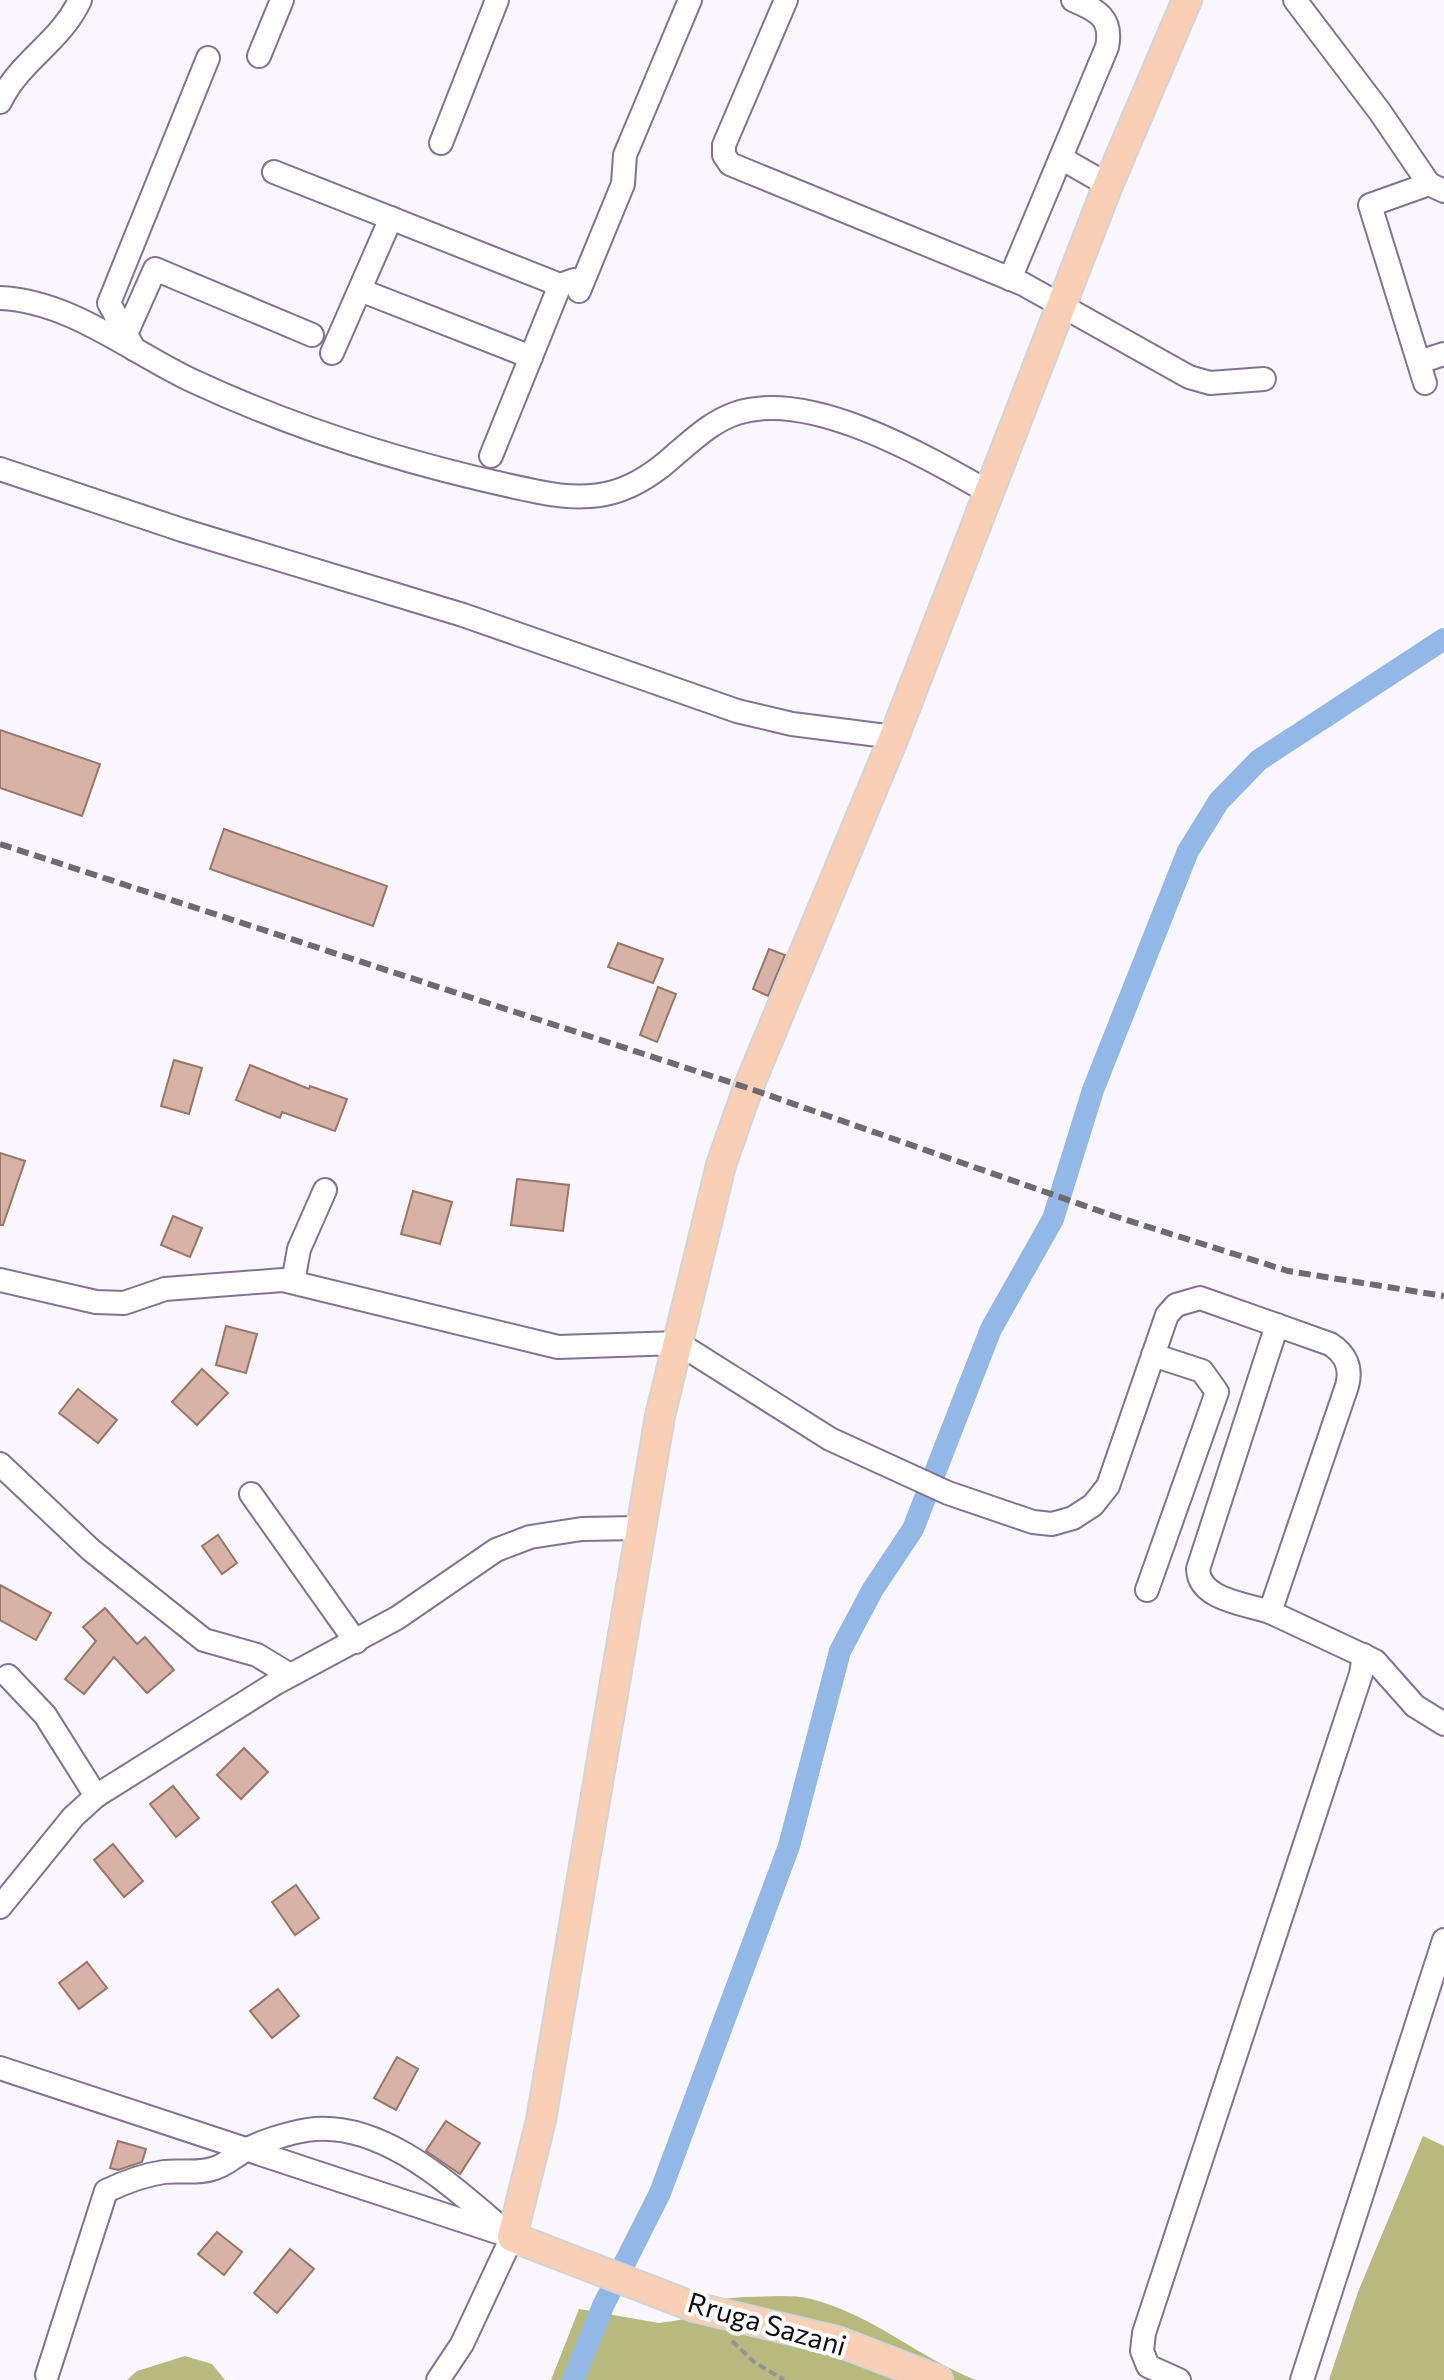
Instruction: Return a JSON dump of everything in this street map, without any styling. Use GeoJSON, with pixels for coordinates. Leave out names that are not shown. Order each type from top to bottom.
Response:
{"type":"FeatureCollection","features":[{"type":"Feature","properties":{"kind":"main road"},"geometry":{"type":"LineString","coordinates":[[512,2237],[541,2120],[638,1528],[678,1343],[725,1152],[894,737],[1108,185],[1187,0]]}},
{"type":"Feature","properties":{"kind":"main road","name":"Rruga Sazani"},"geometry":{"type":"LineString","coordinates":[[512,2237],[642,2284],[694,2307],[837,2341],[938,2380]]}},
{"type":"Feature","properties":{"kind":"street"},"geometry":{"type":"LineString","coordinates":[[0,102],[20,68],[69,23],[80,0]]}},
{"type":"Feature","properties":{"kind":"street"},"geometry":{"type":"LineString","coordinates":[[259,56],[282,0]]}},
{"type":"Feature","properties":{"kind":"street"},"geometry":{"type":"LineString","coordinates":[[441,143],[497,0]]}},
{"type":"Feature","properties":{"kind":"street"},"geometry":{"type":"LineString","coordinates":[[491,456],[531,357],[575,284],[623,184],[625,155],[690,0]]}},
{"type":"Feature","properties":{"kind":"street"},"geometry":{"type":"LineString","coordinates":[[786,0],[724,145],[724,155],[730,164],[1010,279],[1189,377],[1210,383],[1264,379]]}},
{"type":"Feature","properties":{"kind":"street"},"geometry":{"type":"LineString","coordinates":[[1010,279],[1109,35],[1103,16],[1073,0]]}},
{"type":"Feature","properties":{"kind":"street"},"geometry":{"type":"LineString","coordinates":[[1295,0],[1436,187],[1370,205],[1422,373],[1444,354]]}},
{"type":"Feature","properties":{"kind":"street"},"geometry":{"type":"LineString","coordinates":[[130,342],[109,303],[208,58]]}},
{"type":"Feature","properties":{"kind":"street"},"geometry":{"type":"LineString","coordinates":[[1061,158],[1108,185]]}},
{"type":"Feature","properties":{"kind":"street"},"geometry":{"type":"LineString","coordinates":[[274,172],[575,284]]}},
{"type":"Feature","properties":{"kind":"street"},"geometry":{"type":"LineString","coordinates":[[332,353],[391,218]]}},
{"type":"Feature","properties":{"kind":"street"},"geometry":{"type":"LineString","coordinates":[[130,342],[155,269],[312,335]]}},
{"type":"Feature","properties":{"kind":"street"},"geometry":{"type":"LineString","coordinates":[[360,290],[531,357]]}},
{"type":"Feature","properties":{"kind":"street"},"geometry":{"type":"LineString","coordinates":[[0,298],[56,310],[130,342],[192,380],[319,432],[451,473],[541,493],[603,495],[625,491],[647,479],[717,421],[764,408],[798,411],[850,424],[914,450],[990,493]]}},
{"type":"Feature","properties":{"kind":"street"},"geometry":{"type":"LineString","coordinates":[[0,469],[182,530],[463,615],[737,711],[792,724],[894,737]]}},
{"type":"Feature","properties":{"kind":"street"},"geometry":{"type":"LineString","coordinates":[[293,1282],[299,1249],[325,1190]]}},
{"type":"Feature","properties":{"kind":"street"},"geometry":{"type":"LineString","coordinates":[[0,1280],[96,1302],[124,1303],[165,1289],[293,1282],[558,1347],[678,1343],[830,1439],[948,1493],[1033,1522],[1052,1524],[1073,1518],[1093,1505],[1108,1486],[1167,1315],[1187,1300],[1200,1298],[1337,1348],[1347,1362],[1349,1378],[1270,1612]]}},
{"type":"Feature","properties":{"kind":"street"},"geometry":{"type":"LineString","coordinates":[[1277,1325],[1198,1575],[1209,1592],[1270,1612],[1364,1655],[1387,1671],[1415,1706],[1444,1724]]}},
{"type":"Feature","properties":{"kind":"street"},"geometry":{"type":"LineString","coordinates":[[1147,1590],[1216,1400],[1215,1386],[1202,1371],[1153,1355]]}},
{"type":"Feature","properties":{"kind":"street"},"geometry":{"type":"LineString","coordinates":[[1216,1400],[1249,1411]]}},
{"type":"Feature","properties":{"kind":"street"},"geometry":{"type":"LineString","coordinates":[[0,1464],[91,1550],[204,1640],[257,1655],[290,1675]]}},
{"type":"Feature","properties":{"kind":"street"},"geometry":{"type":"LineString","coordinates":[[251,1494],[356,1642]]}},
{"type":"Feature","properties":{"kind":"street"},"geometry":{"type":"LineString","coordinates":[[0,1907],[73,1817],[96,1796],[290,1675],[356,1642],[496,1550],[530,1537],[582,1529],[638,1528]]}},
{"type":"Feature","properties":{"kind":"street"},"geometry":{"type":"LineString","coordinates":[[1179,2380],[1148,2366],[1142,2351],[1144,2333],[1361,1674],[1364,1655]]}},
{"type":"Feature","properties":{"kind":"street"},"geometry":{"type":"LineString","coordinates":[[8,1676],[45,1715],[96,1796]]}},
{"type":"Feature","properties":{"kind":"street"},"geometry":{"type":"LineString","coordinates":[[1302,2380],[1444,1940]]}},
{"type":"Feature","properties":{"kind":"street"},"geometry":{"type":"LineString","coordinates":[[0,2068],[512,2237]]}},
{"type":"Feature","properties":{"kind":"street"},"geometry":{"type":"LineString","coordinates":[[47,2375],[106,2191],[135,2178],[166,2171],[193,2173],[215,2169],[244,2150],[305,2130],[350,2133],[403,2152],[440,2177],[512,2237]]}},
{"type":"Feature","properties":{"kind":"street"},"geometry":{"type":"LineString","coordinates":[[438,2380],[462,2344],[512,2237]]}},
{"type":"Feature","properties":{"kind":"path"},"geometry":{"type":"LineString","coordinates":[[724,2334],[754,2362],[784,2380]]}},
{"type":"Feature","properties":{"kind":"green space"},"geometry":{"type":"Polygon","coordinates":[[[1423,2136],[1444,2146],[1444,2380],[1329,2380],[1358,2292],[1423,2136]]]}},
{"type":"Feature","properties":{"kind":"green space"},"geometry":{"type":"Polygon","coordinates":[[[795,2297],[833,2306],[875,2325],[976,2380],[551,2380],[579,2309],[659,2323],[680,2320],[709,2300],[795,2297]]]}},
{"type":"Feature","properties":{"kind":"green space"},"geometry":{"type":"Polygon","coordinates":[[[185,2356],[212,2364],[225,2380],[127,2380],[137,2371],[185,2356]]]}},
{"type":"Feature","properties":{"kind":"building"},"geometry":{"type":"Polygon","coordinates":[[[0,730],[100,764],[82,816],[0,788],[0,730]]]}},
{"type":"Feature","properties":{"kind":"building"},"geometry":{"type":"Polygon","coordinates":[[[224,829],[387,886],[373,926],[210,869],[224,829]]]}},
{"type":"Feature","properties":{"kind":"building"},"geometry":{"type":"Polygon","coordinates":[[[618,943],[663,959],[653,983],[608,967],[618,943]]]}},
{"type":"Feature","properties":{"kind":"building"},"geometry":{"type":"Polygon","coordinates":[[[769,949],[785,955],[768,996],[753,989],[769,949]]]}},
{"type":"Feature","properties":{"kind":"building"},"geometry":{"type":"Polygon","coordinates":[[[658,987],[676,994],[657,1042],[640,1035],[658,987]]]}},
{"type":"Feature","properties":{"kind":"building"},"geometry":{"type":"Polygon","coordinates":[[[174,1060],[202,1068],[189,1114],[161,1106],[174,1060]]]}},
{"type":"Feature","properties":{"kind":"building"},"geometry":{"type":"Polygon","coordinates":[[[250,1065],[309,1089],[310,1086],[347,1099],[335,1131],[282,1112],[280,1118],[236,1100],[250,1065]]]}},
{"type":"Feature","properties":{"kind":"building"},"geometry":{"type":"Polygon","coordinates":[[[0,1153],[25,1161],[3,1225],[0,1225],[0,1153]]]}},
{"type":"Feature","properties":{"kind":"building"},"geometry":{"type":"Polygon","coordinates":[[[517,1179],[569,1185],[563,1231],[511,1225],[517,1179]]]}},
{"type":"Feature","properties":{"kind":"building"},"geometry":{"type":"Polygon","coordinates":[[[413,1191],[452,1202],[440,1244],[401,1234],[413,1191]]]}},
{"type":"Feature","properties":{"kind":"building"},"geometry":{"type":"Polygon","coordinates":[[[173,1216],[202,1228],[190,1257],[161,1245],[173,1216]]]}},
{"type":"Feature","properties":{"kind":"building"},"geometry":{"type":"Polygon","coordinates":[[[226,1326],[257,1334],[246,1373],[216,1365],[226,1326]]]}},
{"type":"Feature","properties":{"kind":"building"},"geometry":{"type":"Polygon","coordinates":[[[202,1369],[228,1393],[197,1425],[172,1402],[202,1369]]]}},
{"type":"Feature","properties":{"kind":"building"},"geometry":{"type":"Polygon","coordinates":[[[78,1389],[117,1420],[98,1443],[59,1413],[78,1389]]]}},
{"type":"Feature","properties":{"kind":"building"},"geometry":{"type":"Polygon","coordinates":[[[218,1535],[237,1563],[222,1574],[202,1546],[218,1535]]]}},
{"type":"Feature","properties":{"kind":"building"},"geometry":{"type":"Polygon","coordinates":[[[0,1585],[51,1613],[36,1640],[0,1620],[0,1585]]]}},
{"type":"Feature","properties":{"kind":"building"},"geometry":{"type":"Polygon","coordinates":[[[105,1608],[137,1644],[145,1637],[174,1670],[147,1693],[114,1657],[84,1694],[65,1679],[96,1641],[83,1627],[105,1608]]]}},
{"type":"Feature","properties":{"kind":"building"},"geometry":{"type":"Polygon","coordinates":[[[244,1748],[268,1772],[241,1799],[217,1775],[244,1748]]]}},
{"type":"Feature","properties":{"kind":"building"},"geometry":{"type":"Polygon","coordinates":[[[173,1786],[199,1818],[176,1837],[150,1804],[173,1786]]]}},
{"type":"Feature","properties":{"kind":"building"},"geometry":{"type":"Polygon","coordinates":[[[113,1844],[143,1881],[124,1897],[94,1860],[113,1844]]]}},
{"type":"Feature","properties":{"kind":"building"},"geometry":{"type":"Polygon","coordinates":[[[296,1885],[319,1918],[295,1935],[272,1902],[296,1885]]]}},
{"type":"Feature","properties":{"kind":"building"},"geometry":{"type":"Polygon","coordinates":[[[87,1962],[107,1988],[79,2009],[59,1983],[87,1962]]]}},
{"type":"Feature","properties":{"kind":"building"},"geometry":{"type":"Polygon","coordinates":[[[278,1989],[299,2016],[272,2038],[250,2011],[278,1989]]]}},
{"type":"Feature","properties":{"kind":"building"},"geometry":{"type":"Polygon","coordinates":[[[397,2057],[418,2069],[396,2110],[374,2098],[397,2057]]]}},
{"type":"Feature","properties":{"kind":"building"},"geometry":{"type":"Polygon","coordinates":[[[446,2121],[480,2143],[460,2174],[426,2151],[446,2121]]]}},
{"type":"Feature","properties":{"kind":"building"},"geometry":{"type":"Polygon","coordinates":[[[118,2141],[146,2149],[142,2162],[118,2170],[110,2168],[118,2141]]]}},
{"type":"Feature","properties":{"kind":"building"},"geometry":{"type":"Polygon","coordinates":[[[217,2232],[242,2252],[224,2275],[198,2254],[217,2232]]]}},
{"type":"Feature","properties":{"kind":"building"},"geometry":{"type":"Polygon","coordinates":[[[290,2249],[314,2269],[277,2313],[254,2293],[290,2249]]]}},
{"type":"Feature","properties":{"kind":"waterway"},"geometry":{"type":"LineString","coordinates":[[573,2380],[603,2306],[660,2193],[789,1846],[840,1651],[873,1589],[913,1529],[991,1329],[1053,1219],[1093,1090],[1188,851],[1219,801],[1259,760],[1444,639]]}},
{"type":"Feature","properties":{"kind":"railway"},"geometry":{"type":"LineString","coordinates":[[0,844],[748,1088],[1114,1216],[1288,1271],[1444,1296]]}}]}
